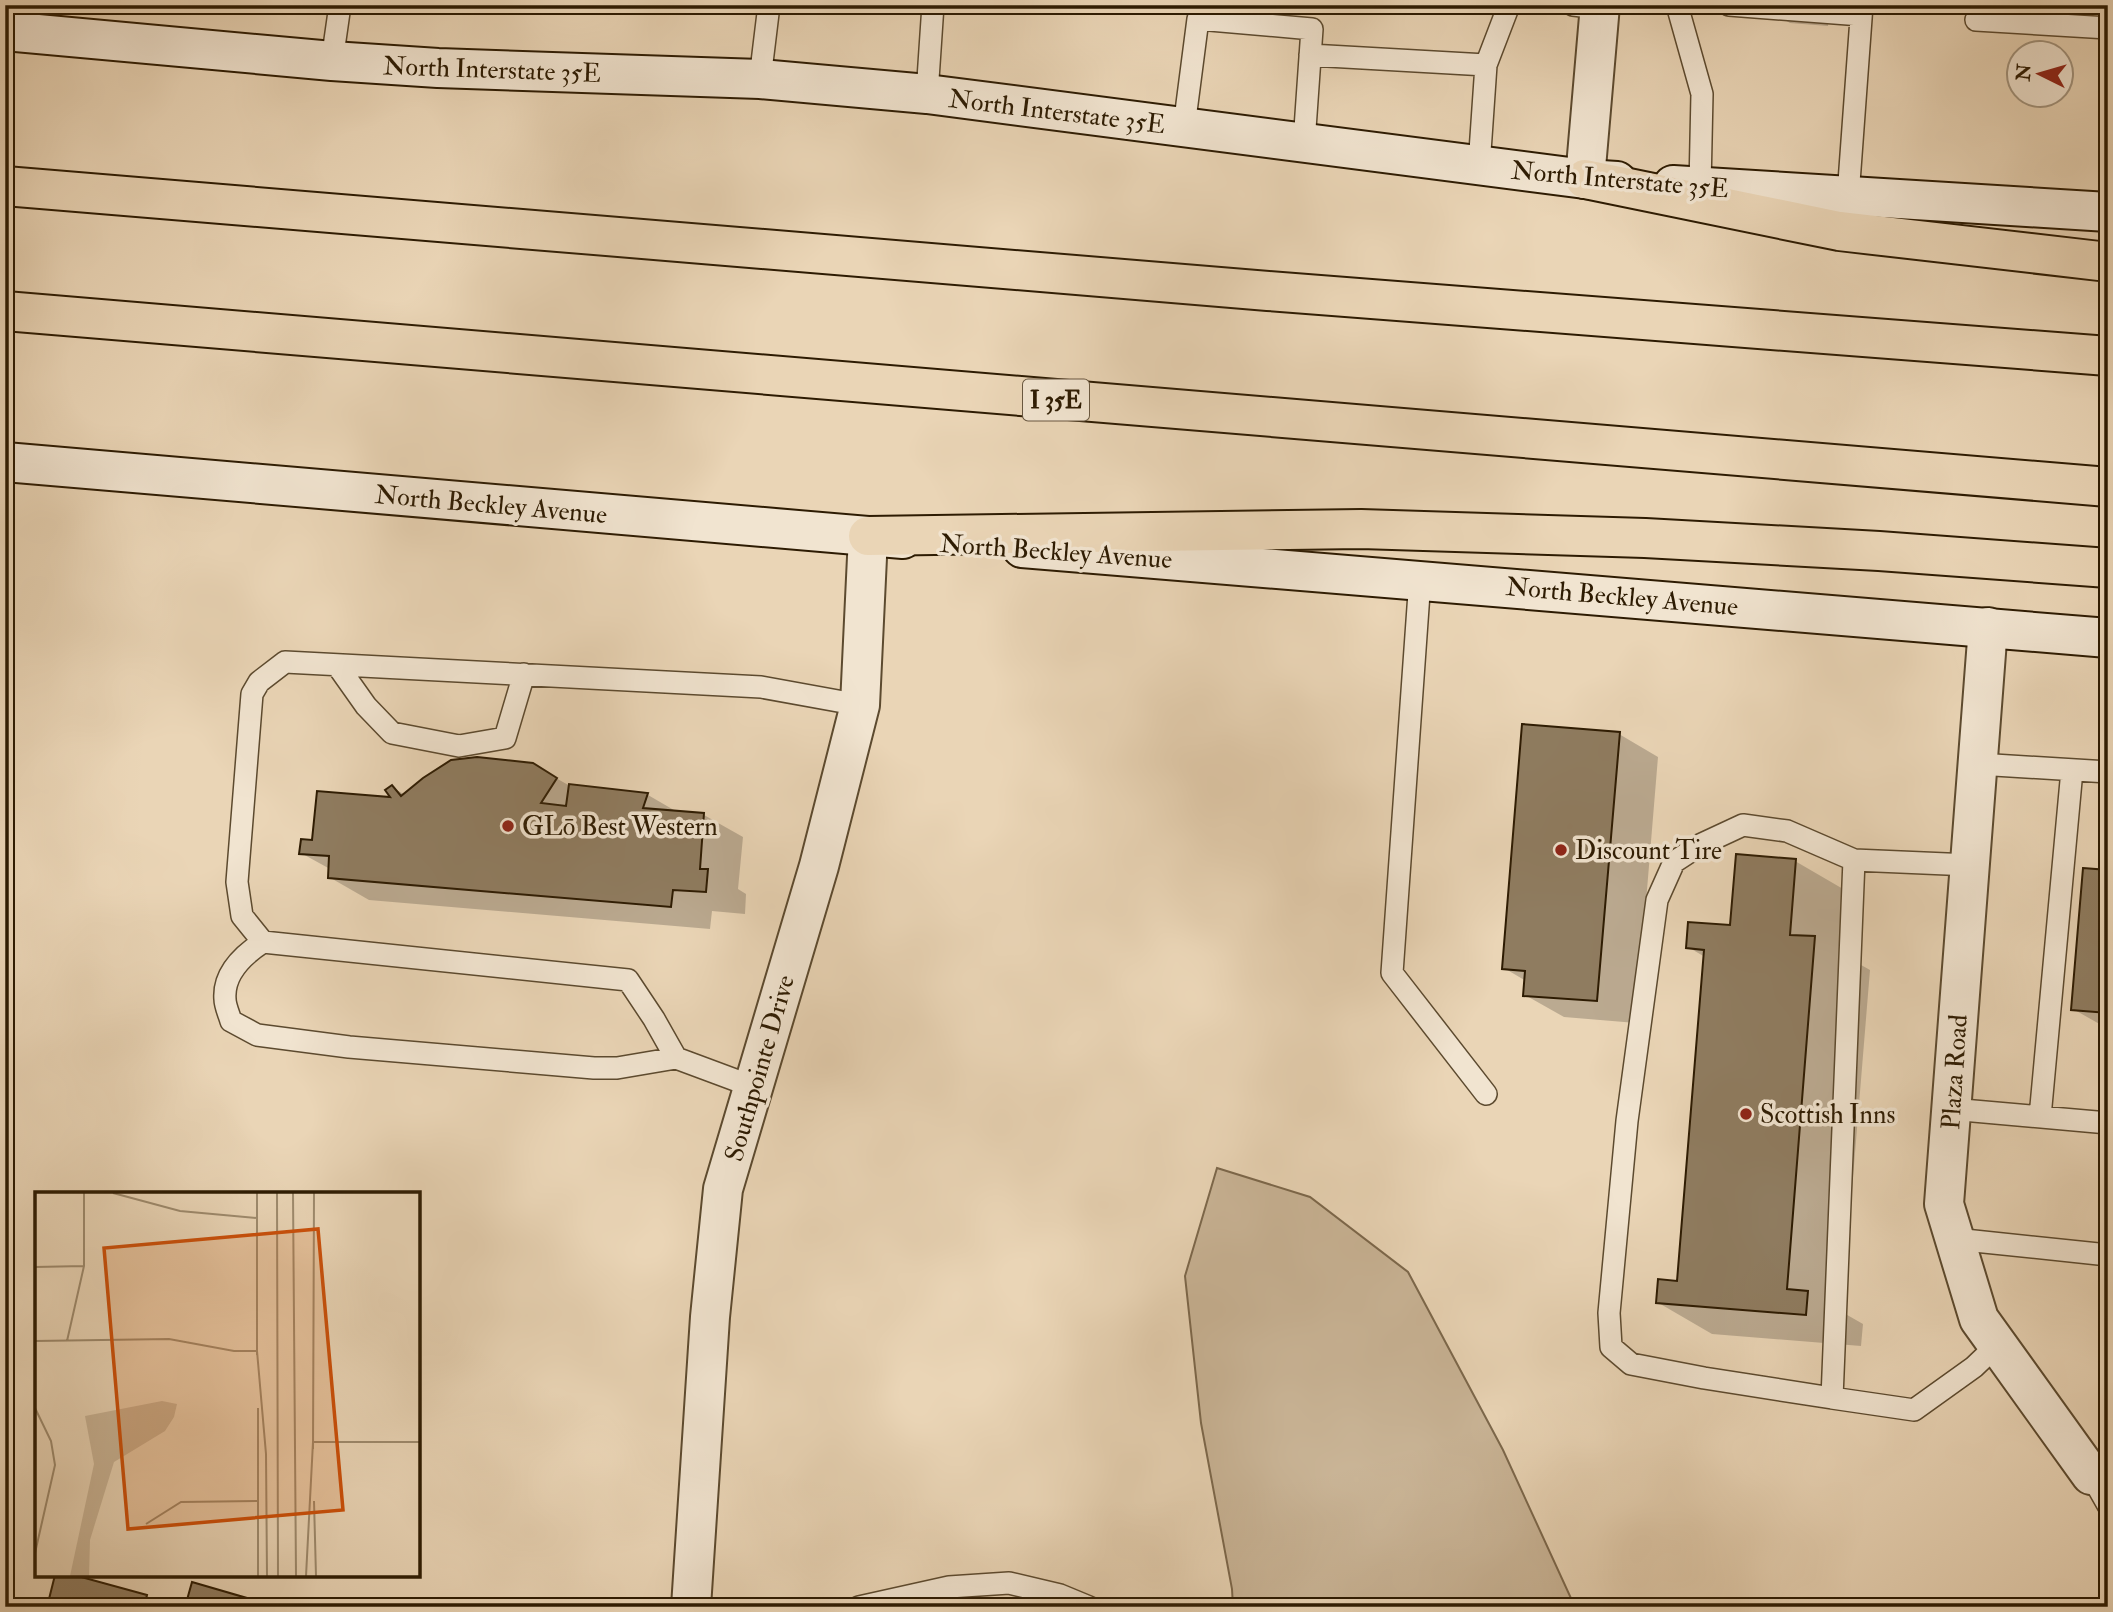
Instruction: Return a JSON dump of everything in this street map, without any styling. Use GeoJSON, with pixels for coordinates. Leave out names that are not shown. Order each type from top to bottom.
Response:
{"type":"FeatureCollection","features":[{"type":"Feature","properties":{"kind":"highway"},"geometry":{"type":"LineString","coordinates":[[1585,179],[1839,231],[2108,262]]}},
{"type":"Feature","properties":{"kind":"highway"},"geometry":{"type":"LineString","coordinates":[[5,186],[1254,290],[2108,356]]}},
{"type":"Feature","properties":{"kind":"highway","name":"I 35E"},"geometry":{"type":"LineString","coordinates":[[5,312],[2108,487]]}},
{"type":"Feature","properties":{"kind":"highway"},"geometry":{"type":"LineString","coordinates":[[868,536],[1375,529],[1645,538],[1879,551],[2108,568]]}},
{"type":"Feature","properties":{"kind":"main road"},"geometry":{"type":"LineString","coordinates":[[1585,179],[1591,6]]}},
{"type":"Feature","properties":{"kind":"main road","name":"North Interstate 35E"},"geometry":{"type":"LineString","coordinates":[[5,31],[438,68],[760,79],[927,94],[1585,179],[2108,212]]}},
{"type":"Feature","properties":{"kind":"main road","name":"North Beckley Avenue"},"geometry":{"type":"LineString","coordinates":[[5,462],[2108,638]]}},
{"type":"Feature","properties":{"kind":"main road","name":"Southpointe Drive"},"geometry":{"type":"LineString","coordinates":[[691,1607],[710,1317],[723,1189],[819,866],[860,705],[868,536]]}},
{"type":"Feature","properties":{"kind":"main road","name":"Plaza Road"},"geometry":{"type":"LineString","coordinates":[[1988,628],[1944,1204],[1979,1319],[2102,1485]]}},
{"type":"Feature","properties":{"kind":"lane"},"geometry":{"type":"LineString","coordinates":[[332,61],[340,5]]}},
{"type":"Feature","properties":{"kind":"lane"},"geometry":{"type":"LineString","coordinates":[[760,79],[769,5]]}},
{"type":"Feature","properties":{"kind":"lane"},"geometry":{"type":"LineString","coordinates":[[927,94],[933,5]]}},
{"type":"Feature","properties":{"kind":"lane"},"geometry":{"type":"LineString","coordinates":[[1479,166],[1486,65],[1509,5]]}},
{"type":"Feature","properties":{"kind":"lane"},"geometry":{"type":"LineString","coordinates":[[1677,5],[1702,94],[1700,187]]}},
{"type":"Feature","properties":{"kind":"lane"},"geometry":{"type":"LineString","coordinates":[[1730,5],[1862,10],[1847,196]]}},
{"type":"Feature","properties":{"kind":"lane"},"geometry":{"type":"LineString","coordinates":[[1184,127],[1198,19],[1312,29],[1304,143]]}},
{"type":"Feature","properties":{"kind":"lane"},"geometry":{"type":"LineString","coordinates":[[1976,20],[2108,28]]}},
{"type":"Feature","properties":{"kind":"lane"},"geometry":{"type":"LineString","coordinates":[[1310,55],[1486,65]]}},
{"type":"Feature","properties":{"kind":"lane"},"geometry":{"type":"LineString","coordinates":[[1420,579],[1392,973],[1486,1094]]}},
{"type":"Feature","properties":{"kind":"lane"},"geometry":{"type":"LineString","coordinates":[[263,942],[242,916],[237,882],[252,694],[259,682],[285,662],[761,687],[860,705]]}},
{"type":"Feature","properties":{"kind":"lane"},"geometry":{"type":"LineString","coordinates":[[337,665],[366,706],[392,733],[459,746],[505,738],[524,674]]}},
{"type":"Feature","properties":{"kind":"lane"},"geometry":{"type":"LineString","coordinates":[[1978,764],[2108,772]]}},
{"type":"Feature","properties":{"kind":"lane"},"geometry":{"type":"LineString","coordinates":[[2040,1117],[2072,770]]}},
{"type":"Feature","properties":{"kind":"lane"},"geometry":{"type":"LineString","coordinates":[[1970,864],[1854,860],[1787,831],[1743,825],[1700,845],[1674,862],[1657,900],[1627,1121],[1609,1313],[1611,1347],[1631,1364],[1704,1378],[1914,1410],[1974,1367],[1997,1345]]}},
{"type":"Feature","properties":{"kind":"lane"},"geometry":{"type":"LineString","coordinates":[[1832,1398],[1854,860]]}},
{"type":"Feature","properties":{"kind":"lane"},"geometry":{"type":"LineString","coordinates":[[677,1058],[628,980],[263,942],[242,956],[228,979],[225,999],[231,1021],[257,1035],[349,1047],[594,1068],[617,1068],[677,1058],[754,1087]]}},
{"type":"Feature","properties":{"kind":"lane"},"geometry":{"type":"LineString","coordinates":[[1951,1109],[2108,1123]]}},
{"type":"Feature","properties":{"kind":"lane"},"geometry":{"type":"LineString","coordinates":[[1955,1239],[2108,1255]]}},
{"type":"Feature","properties":{"kind":"lane"},"geometry":{"type":"LineString","coordinates":[[859,1607],[949,1587],[1009,1583],[1060,1595],[1089,1607]]}},
{"type":"Feature","properties":{"kind":"shaded area"},"geometry":{"type":"Polygon","coordinates":[[[1217,1168],[1310,1197],[1408,1272],[1503,1450],[1575,1607],[1233,1607],[1201,1423],[1185,1276],[1217,1168]]]}},
{"type":"Feature","properties":{"kind":"building","name":"Discount Tire"},"geometry":{"type":"Polygon","coordinates":[[[1522,724],[1620,732],[1597,1001],[1523,996],[1525,971],[1502,969],[1522,724]]]}},
{"type":"Feature","properties":{"kind":"building","name":"GLō Best Western"},"geometry":{"type":"Polygon","coordinates":[[[477,757],[533,763],[557,778],[541,803],[566,806],[569,784],[648,793],[643,808],[704,813],[700,869],[708,869],[706,892],[673,890],[671,907],[328,878],[329,856],[299,854],[301,839],[312,840],[317,791],[390,797],[385,790],[392,785],[401,796],[451,760],[477,757]]]}},
{"type":"Feature","properties":{"kind":"building","name":"Scottish Inns"},"geometry":{"type":"Polygon","coordinates":[[[1736,854],[1796,859],[1790,935],[1815,936],[1787,1289],[1808,1291],[1806,1315],[1656,1303],[1658,1279],[1677,1281],[1704,950],[1686,948],[1688,922],[1730,925],[1736,854]]]}},
{"type":"Feature","properties":{"kind":"building"},"geometry":{"type":"Polygon","coordinates":[[[2083,868],[2108,870],[2108,1013],[2071,1010],[2083,868]]]}},
{"type":"Feature","properties":{"kind":"building"},"geometry":{"type":"Polygon","coordinates":[[[54,1577],[81,1577],[147,1595],[144,1607],[47,1607],[54,1577]]]}},
{"type":"Feature","properties":{"kind":"building"},"geometry":{"type":"Polygon","coordinates":[[[192,1582],[278,1607],[185,1607],[192,1582]]]}},
{"type":"Feature","properties":{"kind":"place","name":"GLō Best Western"},"geometry":{"type":"Point","coordinates":[508,826]}},
{"type":"Feature","properties":{"kind":"place","name":"Discount Tire"},"geometry":{"type":"Point","coordinates":[1561,850]}},
{"type":"Feature","properties":{"kind":"place","name":"Scottish Inns"},"geometry":{"type":"Point","coordinates":[1746,1114]}}]}
